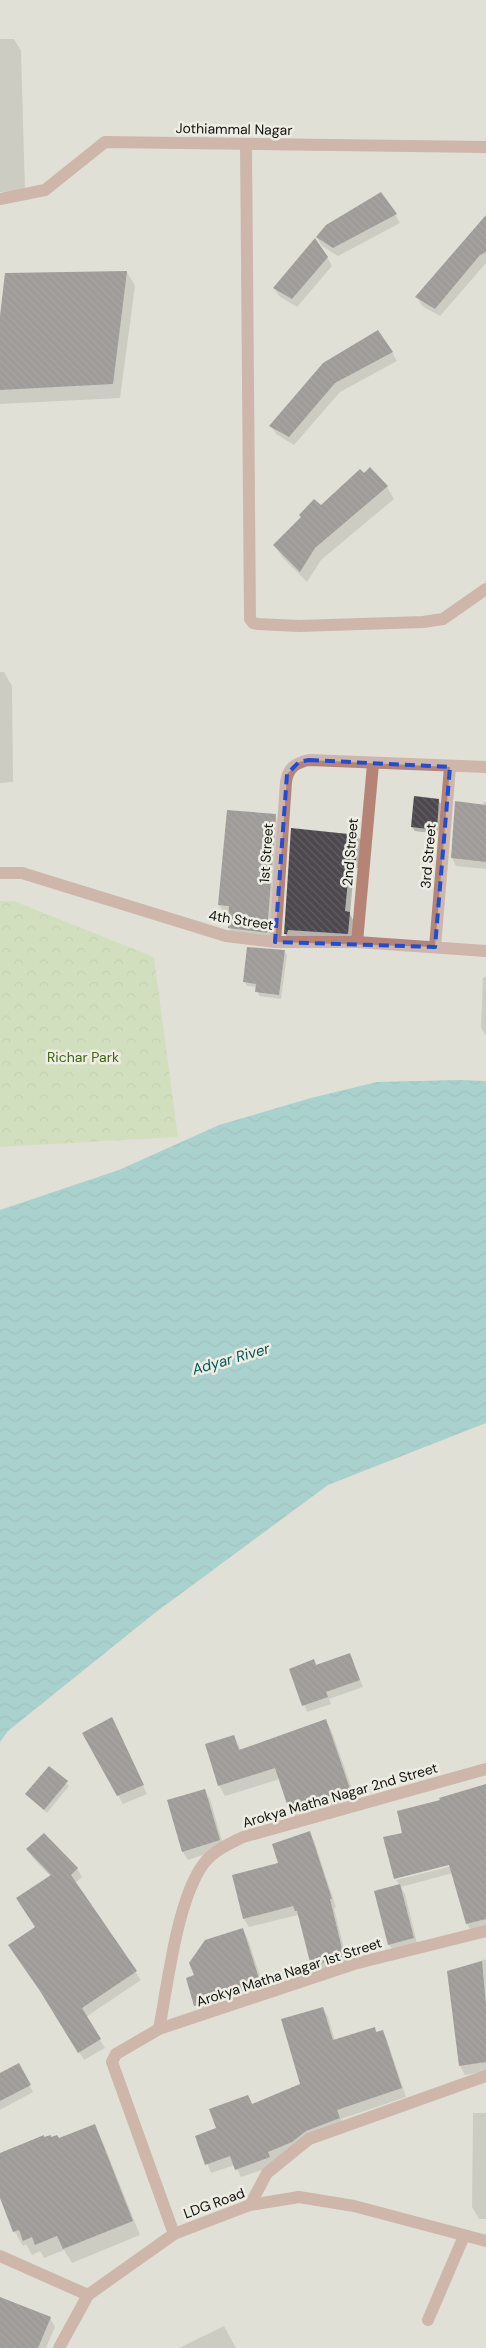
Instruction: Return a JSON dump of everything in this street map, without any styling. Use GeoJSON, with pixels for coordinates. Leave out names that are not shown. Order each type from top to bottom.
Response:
{"type":"FeatureCollection","features":[{"type":"Feature","properties":{"kind":"street","name":"Jothiammal Nagar"},"geometry":{"type":"LineString","coordinates":[[0,199],[45,190],[105,142],[486,147]]}},
{"type":"Feature","properties":{"kind":"street"},"geometry":{"type":"LineString","coordinates":[[246,144],[250,619],[253,623],[258,624],[291,626],[423,622],[443,619],[486,588]]}},
{"type":"Feature","properties":{"kind":"street","name":"1st Street"},"geometry":{"type":"LineString","coordinates":[[275,942],[287,774],[299,762],[309,760],[372,764]]}},
{"type":"Feature","properties":{"kind":"street"},"geometry":{"type":"LineString","coordinates":[[372,764],[486,767]]}},
{"type":"Feature","properties":{"kind":"street","name":"2nd Street"},"geometry":{"type":"LineString","coordinates":[[357,942],[372,764]]}},
{"type":"Feature","properties":{"kind":"street","name":"3rd Street"},"geometry":{"type":"LineString","coordinates":[[435,948],[450,767]]}},
{"type":"Feature","properties":{"kind":"street","name":"4th Street"},"geometry":{"type":"LineString","coordinates":[[0,873],[22,873],[226,936],[275,942],[357,942],[486,951]]}},
{"type":"Feature","properties":{"kind":"street","name":"Arokya Matha Nagar 2nd Street"},"geometry":{"type":"LineString","coordinates":[[159,2029],[173,1950],[190,1890],[201,1867],[218,1849],[243,1837],[486,1769]]}},
{"type":"Feature","properties":{"kind":"street","name":"Arokya Matha Nagar 1st Street"},"geometry":{"type":"LineString","coordinates":[[159,2029],[354,1964],[486,1931]]}},
{"type":"Feature","properties":{"kind":"street"},"geometry":{"type":"LineString","coordinates":[[159,2029],[116,2054],[112,2062],[174,2234]]}},
{"type":"Feature","properties":{"kind":"street"},"geometry":{"type":"LineString","coordinates":[[250,2205],[267,2173],[309,2139],[486,2076]]}},
{"type":"Feature","properties":{"kind":"street","name":"LDG Road"},"geometry":{"type":"LineString","coordinates":[[59,2348],[88,2295],[174,2234],[250,2205],[299,2197],[354,2206],[486,2241]]}},
{"type":"Feature","properties":{"kind":"street"},"geometry":{"type":"LineString","coordinates":[[428,2320],[464,2236]]}},
{"type":"Feature","properties":{"kind":"street"},"geometry":{"type":"LineString","coordinates":[[0,2256],[88,2295]]}},
{"type":"Feature","properties":{"kind":"highlighted area"},"geometry":{"type":"Polygon","coordinates":[[[309,760],[450,767],[435,947],[275,942],[287,774],[299,762],[309,760]]]}},
{"type":"Feature","properties":{"kind":"green space","name":"Richar Park"},"geometry":{"type":"Polygon","coordinates":[[[0,901],[14,901],[154,957],[178,1137],[0,1147],[0,901]]]}},
{"type":"Feature","properties":{"kind":"water","name":"Adyar River"},"geometry":{"type":"Polygon","coordinates":[[[486,1081],[486,1423],[328,1485],[156,1612],[8,1731],[0,1742],[0,1210],[119,1170],[219,1125],[311,1098],[377,1082],[486,1081]]]}},
{"type":"Feature","properties":{"kind":"building"},"geometry":{"type":"Polygon","coordinates":[[[381,192],[397,214],[333,248],[316,237],[326,225],[381,192]]]}},
{"type":"Feature","properties":{"kind":"building"},"geometry":{"type":"Polygon","coordinates":[[[486,215],[486,252],[480,255],[435,309],[415,297],[486,215]]]}},
{"type":"Feature","properties":{"kind":"building"},"geometry":{"type":"Polygon","coordinates":[[[315,238],[328,257],[292,299],[273,288],[315,238]]]}},
{"type":"Feature","properties":{"kind":"building"},"geometry":{"type":"Polygon","coordinates":[[[127,271],[113,384],[0,390],[0,316],[5,273],[127,271]]]}},
{"type":"Feature","properties":{"kind":"building"},"geometry":{"type":"Polygon","coordinates":[[[378,330],[393,352],[335,383],[289,437],[269,426],[323,363],[378,330]]]}},
{"type":"Feature","properties":{"kind":"building"},"geometry":{"type":"Polygon","coordinates":[[[370,467],[388,486],[315,548],[300,572],[273,545],[301,517],[299,515],[314,499],[321,505],[360,469],[364,473],[370,467]]]}},
{"type":"Feature","properties":{"kind":"building"},"geometry":{"type":"Polygon","coordinates":[[[414,796],[439,799],[437,830],[411,827],[414,796]]]}},
{"type":"Feature","properties":{"kind":"building"},"geometry":{"type":"Polygon","coordinates":[[[455,801],[486,805],[486,862],[451,858],[455,801]]]}},
{"type":"Feature","properties":{"kind":"building"},"geometry":{"type":"Polygon","coordinates":[[[227,810],[276,814],[267,933],[228,928],[229,906],[218,905],[227,810]]]}},
{"type":"Feature","properties":{"kind":"building"},"geometry":{"type":"Polygon","coordinates":[[[291,828],[358,835],[356,860],[350,860],[345,911],[350,912],[348,934],[288,930],[287,934],[284,934],[291,828]]]}},
{"type":"Feature","properties":{"kind":"building"},"geometry":{"type":"Polygon","coordinates":[[[247,947],[285,950],[279,995],[255,992],[256,984],[243,982],[247,947]]]}},
{"type":"Feature","properties":{"kind":"building"},"geometry":{"type":"Polygon","coordinates":[[[350,1653],[360,1680],[326,1692],[328,1697],[302,1706],[289,1669],[314,1659],[316,1665],[350,1653]]]}},
{"type":"Feature","properties":{"kind":"building"},"geometry":{"type":"Polygon","coordinates":[[[112,1717],[144,1785],[117,1796],[82,1733],[112,1717]]]}},
{"type":"Feature","properties":{"kind":"building"},"geometry":{"type":"Polygon","coordinates":[[[326,1719],[350,1789],[289,1810],[275,1768],[218,1786],[205,1744],[234,1735],[239,1750],[326,1719]]]}},
{"type":"Feature","properties":{"kind":"building"},"geometry":{"type":"Polygon","coordinates":[[[49,1766],[68,1781],[44,1810],[25,1794],[49,1766]]]}},
{"type":"Feature","properties":{"kind":"building"},"geometry":{"type":"Polygon","coordinates":[[[486,1784],[486,1919],[466,1924],[449,1865],[394,1879],[383,1837],[402,1833],[397,1811],[440,1800],[439,1798],[486,1784]]]}},
{"type":"Feature","properties":{"kind":"building"},"geometry":{"type":"Polygon","coordinates":[[[205,1789],[220,1840],[182,1852],[167,1800],[205,1789]]]}},
{"type":"Feature","properties":{"kind":"building"},"geometry":{"type":"Polygon","coordinates":[[[310,1831],[332,1899],[330,1899],[344,1957],[311,1966],[297,1911],[295,1911],[293,1906],[243,1919],[232,1875],[278,1863],[272,1844],[310,1831]]]}},
{"type":"Feature","properties":{"kind":"building"},"geometry":{"type":"Polygon","coordinates":[[[44,1833],[78,1868],[71,1875],[137,1971],[82,2008],[101,2039],[78,2053],[40,1991],[8,1945],[35,1927],[16,1898],[51,1875],[26,1849],[44,1833]]]}},
{"type":"Feature","properties":{"kind":"building"},"geometry":{"type":"Polygon","coordinates":[[[400,1884],[414,1938],[388,1945],[374,1891],[400,1884]]]}},
{"type":"Feature","properties":{"kind":"building"},"geometry":{"type":"Polygon","coordinates":[[[243,1928],[261,1985],[194,2006],[186,1978],[194,1975],[189,1963],[205,1940],[243,1928]]]}},
{"type":"Feature","properties":{"kind":"building"},"geometry":{"type":"Polygon","coordinates":[[[482,1961],[486,2005],[486,2062],[459,2066],[447,1971],[482,1961]]]}},
{"type":"Feature","properties":{"kind":"building"},"geometry":{"type":"Polygon","coordinates":[[[323,2007],[333,2040],[375,2027],[376,2032],[383,2030],[402,2088],[337,2110],[340,2118],[306,2131],[292,2142],[268,2152],[270,2157],[235,2170],[230,2156],[205,2165],[195,2136],[216,2128],[209,2109],[248,2095],[252,2104],[300,2084],[281,2019],[323,2007]]]}},
{"type":"Feature","properties":{"kind":"building"},"geometry":{"type":"Polygon","coordinates":[[[19,2063],[31,2085],[0,2101],[0,2073],[19,2063]]]}},
{"type":"Feature","properties":{"kind":"building"},"geometry":{"type":"Polygon","coordinates":[[[95,2124],[133,2221],[63,2249],[57,2236],[35,2245],[32,2237],[23,2241],[19,2230],[13,2232],[0,2198],[0,2153],[44,2135],[44,2137],[51,2135],[51,2137],[57,2135],[59,2138],[95,2124]]]}},
{"type":"Feature","properties":{"kind":"building"},"geometry":{"type":"Polygon","coordinates":[[[0,2297],[51,2317],[38,2348],[0,2348],[0,2297]]]}}]}
